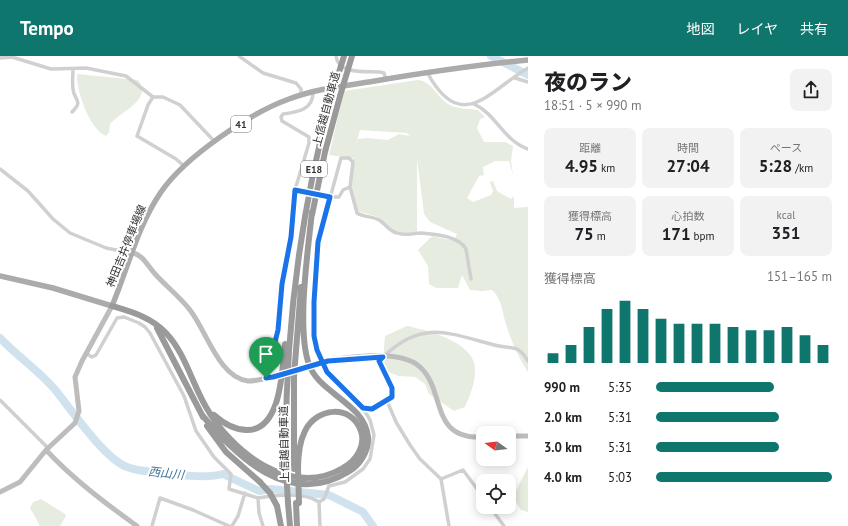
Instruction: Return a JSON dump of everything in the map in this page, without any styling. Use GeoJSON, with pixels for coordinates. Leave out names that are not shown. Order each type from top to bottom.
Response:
{"type":"FeatureCollection","features":[{"type":"Feature","properties":{"kind":"highway","name":"上信越自動車道"},"geometry":{"type":"LineString","coordinates":[[290,526],[286,468],[286,400],[288,341],[299,244],[311,180],[332,95],[344,56]]}},
{"type":"Feature","properties":{"kind":"highway","name":"上信越自動車道"},"geometry":{"type":"LineString","coordinates":[[297,526],[294,408],[296,342],[303,277],[312,212],[340,96],[352,56]]}},
{"type":"Feature","properties":{"kind":"highway"},"geometry":{"type":"LineString","coordinates":[[202,415],[242,457],[266,473],[284,480],[310,483],[335,478],[357,465],[365,453],[368,437],[364,423],[353,410],[316,377],[306,355],[304,308],[312,212]]}},
{"type":"Feature","properties":{"kind":"highway"},"geometry":{"type":"LineString","coordinates":[[202,400],[218,418],[237,429],[256,429],[267,422],[279,392],[294,270],[299,244]]}},
{"type":"Feature","properties":{"kind":"highway"},"geometry":{"type":"LineString","coordinates":[[112,306],[137,313],[148,319],[165,332],[174,344],[202,400],[220,428],[244,452],[270,469],[296,477],[322,476],[339,470],[352,462],[360,451],[362,438],[358,425],[354,419],[342,412],[334,411],[321,414],[315,418],[309,424],[302,439],[296,469]]}},
{"type":"Feature","properties":{"kind":"highway"},"geometry":{"type":"LineString","coordinates":[[148,319],[164,340],[202,415],[219,444],[270,493],[277,506],[281,526]]}},
{"type":"Feature","properties":{"kind":"highway"},"geometry":{"type":"LineString","coordinates":[[297,503],[300,526]]}},
{"type":"Feature","properties":{"kind":"main road","name":"神田吉井停車場線"},"geometry":{"type":"LineString","coordinates":[[112,306],[132,253],[152,207],[168,183],[184,166],[215,142],[265,109],[313,91],[427,72],[528,60]]}},
{"type":"Feature","properties":{"kind":"main road"},"geometry":{"type":"LineString","coordinates":[[0,276],[53,288],[112,306]]}},
{"type":"Feature","properties":{"kind":"street"},"geometry":{"type":"LineString","coordinates":[[239,56],[263,73],[296,84],[301,89],[301,95]]}},
{"type":"Feature","properties":{"kind":"street"},"geometry":{"type":"LineString","coordinates":[[336,56],[338,64],[342,67],[354,70],[384,73],[386,79]]}},
{"type":"Feature","properties":{"kind":"street"},"geometry":{"type":"LineString","coordinates":[[0,58],[12,57],[51,69],[86,68],[126,76],[153,97],[163,97],[180,104],[215,142]]}},
{"type":"Feature","properties":{"kind":"street"},"geometry":{"type":"LineString","coordinates":[[427,72],[432,83],[448,99],[464,105],[474,104],[485,99],[527,68]]}},
{"type":"Feature","properties":{"kind":"street"},"geometry":{"type":"LineString","coordinates":[[72,112],[77,107],[78,101],[73,89],[73,69]]}},
{"type":"Feature","properties":{"kind":"street"},"geometry":{"type":"LineString","coordinates":[[515,78],[528,82]]}},
{"type":"Feature","properties":{"kind":"street"},"geometry":{"type":"LineString","coordinates":[[266,378],[278,330],[282,284],[291,237],[297,190],[308,150],[309,137],[282,121],[281,116],[283,114],[305,110],[312,101],[313,91]]}},
{"type":"Feature","properties":{"kind":"street"},"geometry":{"type":"LineString","coordinates":[[153,97],[148,105],[137,136],[176,158],[184,166]]}},
{"type":"Feature","properties":{"kind":"street"},"geometry":{"type":"LineString","coordinates":[[474,104],[481,108],[514,143],[528,149]]}},
{"type":"Feature","properties":{"kind":"street"},"geometry":{"type":"LineString","coordinates":[[319,502],[324,499],[329,486],[345,482],[354,477],[370,459],[374,435],[370,420],[363,408],[327,372],[324,362],[317,350],[314,336],[314,302],[318,242],[328,197],[341,158],[349,158],[353,162],[350,187],[356,212],[376,218],[392,232],[399,234],[421,233],[437,235],[456,241],[464,246],[471,279]]}},
{"type":"Feature","properties":{"kind":"street"},"geometry":{"type":"LineString","coordinates":[[0,171],[28,191],[57,224],[70,233],[106,248],[138,254],[191,311],[215,353],[228,371],[247,381],[273,377],[324,362],[383,357],[410,360],[420,366],[430,381],[438,408],[448,424],[460,434],[476,437]]}},
{"type":"Feature","properties":{"kind":"street"},"geometry":{"type":"LineString","coordinates":[[297,190],[328,197],[339,197],[343,190],[350,187]]}},
{"type":"Feature","properties":{"kind":"street"},"geometry":{"type":"LineString","coordinates":[[0,492],[20,482],[47,449],[75,423],[78,417],[79,403],[75,377],[112,306]]}},
{"type":"Feature","properties":{"kind":"street"},"geometry":{"type":"LineString","coordinates":[[87,354],[92,357],[96,355],[117,318],[124,318],[145,327],[184,396],[196,431],[214,457],[231,474],[229,489],[258,498],[282,495],[315,499],[319,502]]}},
{"type":"Feature","properties":{"kind":"street"},"geometry":{"type":"LineString","coordinates":[[363,408],[372,409],[392,397],[393,392],[379,361],[389,351],[410,337],[440,331],[521,351],[528,361]]}},
{"type":"Feature","properties":{"kind":"street"},"geometry":{"type":"LineString","coordinates":[[0,400],[47,449],[59,464],[137,526]]}},
{"type":"Feature","properties":{"kind":"street"},"geometry":{"type":"LineString","coordinates":[[387,401],[396,422],[410,445],[420,459],[442,479],[449,526]]}},
{"type":"Feature","properties":{"kind":"street"},"geometry":{"type":"LineString","coordinates":[[516,436],[528,436]]}},
{"type":"Feature","properties":{"kind":"street"},"geometry":{"type":"LineString","coordinates":[[442,479],[463,470],[476,488]]}},
{"type":"Feature","properties":{"kind":"street"},"geometry":{"type":"LineString","coordinates":[[232,526],[238,516],[245,493]]}},
{"type":"Feature","properties":{"kind":"street"},"geometry":{"type":"LineString","coordinates":[[152,526],[160,498],[193,510],[229,526]]}},
{"type":"Feature","properties":{"kind":"street"},"geometry":{"type":"LineString","coordinates":[[258,498],[259,513],[263,526]]}},
{"type":"Feature","properties":{"kind":"street"},"geometry":{"type":"LineString","coordinates":[[319,502],[320,526]]}},
{"type":"Feature","properties":{"kind":"street"},"geometry":{"type":"LineString","coordinates":[[495,514],[504,526]]}},
{"type":"Feature","properties":{"kind":"shaded area"},"geometry":{"type":"Polygon","coordinates":[[[77,74],[138,80],[142,87],[142,93],[139,99],[134,105],[110,124],[109,132],[106,136],[95,126],[85,109],[79,90],[77,74]]]}},
{"type":"Feature","properties":{"kind":"shaded area"},"geometry":{"type":"Polygon","coordinates":[[[418,80],[423,81],[453,107],[478,110],[485,117],[480,119],[477,128],[484,142],[505,142],[513,146],[511,161],[513,175],[509,161],[495,161],[483,167],[484,175],[479,176],[467,198],[473,202],[491,195],[493,191],[490,182],[493,181],[497,191],[511,199],[514,196],[514,208],[528,207],[528,372],[512,341],[499,300],[492,290],[470,290],[462,275],[458,288],[436,288],[429,284],[428,266],[418,250],[432,236],[454,241],[457,234],[430,222],[424,214],[417,159],[417,232],[399,233],[393,231],[378,217],[357,211],[351,187],[353,158],[329,155],[344,91],[418,80]],[[360,130],[355,149],[358,139],[367,138],[388,140],[399,134],[410,136],[407,133],[360,130]]]}},
{"type":"Feature","properties":{"kind":"shaded area"},"geometry":{"type":"Polygon","coordinates":[[[407,326],[437,334],[458,344],[467,351],[473,359],[475,378],[465,407],[454,411],[429,394],[425,384],[415,377],[399,376],[388,372],[383,360],[385,336],[407,326]]]}},
{"type":"Feature","properties":{"kind":"shaded area"},"geometry":{"type":"Polygon","coordinates":[[[528,467],[528,512],[521,510],[516,502],[516,492],[528,467]]]}},
{"type":"Feature","properties":{"kind":"shaded area"},"geometry":{"type":"Polygon","coordinates":[[[41,499],[65,514],[66,516],[60,526],[39,526],[30,508],[33,502],[41,499]]]}},
{"type":"Feature","properties":{"kind":"waterway"},"geometry":{"type":"LineString","coordinates":[[491,56],[528,75]]}},
{"type":"Feature","properties":{"kind":"waterway","name":"西山川"},"geometry":{"type":"LineString","coordinates":[[0,338],[51,385],[99,445],[109,455],[127,467],[143,471],[189,476],[211,476],[223,474],[259,491],[270,489],[329,495],[363,512],[373,526]]}},
{"type":"Feature","properties":{"kind":"route"},"geometry":{"type":"LineString","coordinates":[[266,378],[273,377],[316,364],[324,362],[328,361],[383,357],[379,361],[392,388],[392,397],[372,409],[363,408],[342,385],[327,372],[324,362],[317,350],[314,336],[314,302],[318,242],[330,197],[295,190],[291,237],[282,284],[278,330],[266,378]]}}]}
